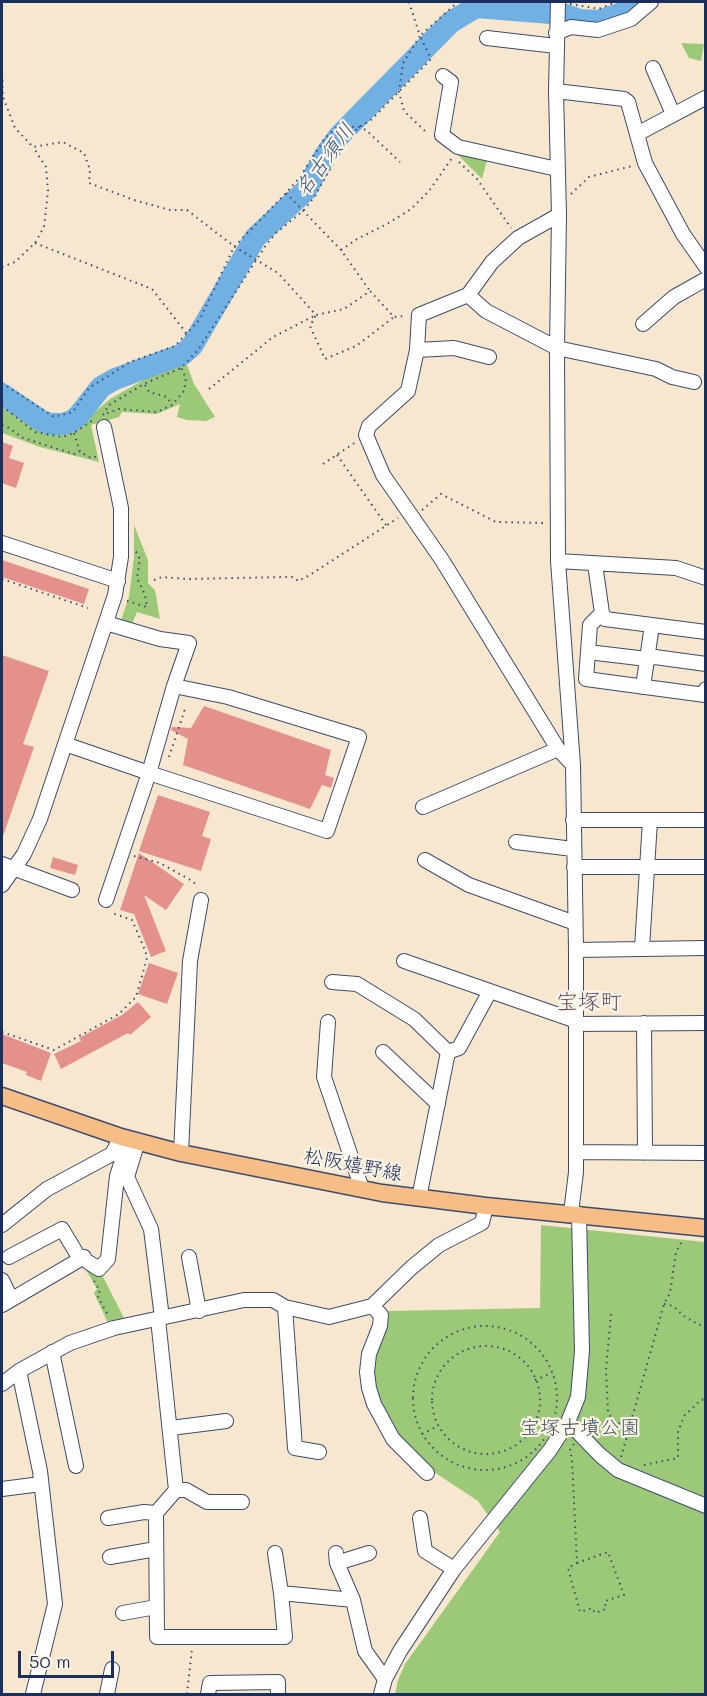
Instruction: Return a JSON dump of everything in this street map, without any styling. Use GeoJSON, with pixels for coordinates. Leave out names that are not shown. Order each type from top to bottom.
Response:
{"type":"FeatureCollection","features":[{"type":"Feature","properties":{"kind":"main road","name":"松阪嬉野線"},"geometry":{"type":"LineString","coordinates":[[2,1096],[129,1139],[181,1153],[362,1189],[486,1206],[575,1213],[705,1228]]}},
{"type":"Feature","properties":{"kind":"street"},"geometry":{"type":"LineString","coordinates":[[381,1695],[385,1679],[400,1650],[454,1569],[539,1466],[568,1422],[578,1397],[582,1351],[575,1213],[576,950],[573,765],[558,561],[559,215],[556,35],[558,2]]}},
{"type":"Feature","properties":{"kind":"street"},"geometry":{"type":"LineString","coordinates":[[487,38],[556,35],[571,27],[598,30],[631,19],[651,2]]}},
{"type":"Feature","properties":{"kind":"street"},"geometry":{"type":"LineString","coordinates":[[652,68],[673,114]]}},
{"type":"Feature","properties":{"kind":"street"},"geometry":{"type":"LineString","coordinates":[[443,76],[451,82],[442,135],[458,147],[557,169]]}},
{"type":"Feature","properties":{"kind":"street"},"geometry":{"type":"LineString","coordinates":[[556,92],[624,99],[628,102],[645,163],[683,234],[705,267]]}},
{"type":"Feature","properties":{"kind":"street"},"geometry":{"type":"LineString","coordinates":[[637,134],[705,99]]}},
{"type":"Feature","properties":{"kind":"street"},"geometry":{"type":"LineString","coordinates":[[559,215],[518,238],[492,262],[468,295],[418,315],[417,350],[408,391],[369,426],[366,435],[383,475],[442,560],[558,749],[573,765]]}},
{"type":"Feature","properties":{"kind":"street"},"geometry":{"type":"LineString","coordinates":[[643,324],[674,297],[705,279]]}},
{"type":"Feature","properties":{"kind":"street"},"geometry":{"type":"LineString","coordinates":[[468,295],[486,311],[557,348],[656,369],[672,377],[694,382]]}},
{"type":"Feature","properties":{"kind":"street"},"geometry":{"type":"LineString","coordinates":[[417,350],[454,348],[489,357]]}},
{"type":"Feature","properties":{"kind":"street"},"geometry":{"type":"LineString","coordinates":[[2,885],[7,867],[24,854],[40,819],[106,623],[118,580],[121,557],[121,508],[104,420]]}},
{"type":"Feature","properties":{"kind":"street"},"geometry":{"type":"LineString","coordinates":[[2,543],[118,580]]}},
{"type":"Feature","properties":{"kind":"street"},"geometry":{"type":"LineString","coordinates":[[558,561],[676,568],[705,578]]}},
{"type":"Feature","properties":{"kind":"street"},"geometry":{"type":"LineString","coordinates":[[594,564],[602,613],[606,619],[705,632]]}},
{"type":"Feature","properties":{"kind":"street"},"geometry":{"type":"LineString","coordinates":[[602,613],[590,625],[586,679],[705,695],[705,689]]}},
{"type":"Feature","properties":{"kind":"street"},"geometry":{"type":"LineString","coordinates":[[106,623],[160,639],[189,643],[106,905]]}},
{"type":"Feature","properties":{"kind":"street"},"geometry":{"type":"LineString","coordinates":[[643,687],[652,625]]}},
{"type":"Feature","properties":{"kind":"street"},"geometry":{"type":"LineString","coordinates":[[588,652],[647,659],[655,657],[705,664]]}},
{"type":"Feature","properties":{"kind":"street"},"geometry":{"type":"LineString","coordinates":[[65,744],[327,831],[359,737],[228,697],[174,686]]}},
{"type":"Feature","properties":{"kind":"street"},"geometry":{"type":"LineString","coordinates":[[423,807],[558,749]]}},
{"type":"Feature","properties":{"kind":"street"},"geometry":{"type":"LineString","coordinates":[[573,820],[705,820]]}},
{"type":"Feature","properties":{"kind":"street"},"geometry":{"type":"LineString","coordinates":[[642,948],[650,821]]}},
{"type":"Feature","properties":{"kind":"street"},"geometry":{"type":"LineString","coordinates":[[516,842],[573,849]]}},
{"type":"Feature","properties":{"kind":"street"},"geometry":{"type":"LineString","coordinates":[[426,860],[469,885],[575,923]]}},
{"type":"Feature","properties":{"kind":"street"},"geometry":{"type":"LineString","coordinates":[[7,867],[72,890]]}},
{"type":"Feature","properties":{"kind":"street"},"geometry":{"type":"LineString","coordinates":[[574,867],[705,867]]}},
{"type":"Feature","properties":{"kind":"street"},"geometry":{"type":"LineString","coordinates":[[181,1153],[190,961],[201,900]]}},
{"type":"Feature","properties":{"kind":"street"},"geometry":{"type":"LineString","coordinates":[[576,950],[705,948]]}},
{"type":"Feature","properties":{"kind":"street"},"geometry":{"type":"LineString","coordinates":[[404,961],[576,1022],[705,1023]]}},
{"type":"Feature","properties":{"kind":"street"},"geometry":{"type":"LineString","coordinates":[[332,981],[357,984],[414,1019],[448,1052]]}},
{"type":"Feature","properties":{"kind":"street"},"geometry":{"type":"LineString","coordinates":[[448,1052],[459,1048],[490,991]]}},
{"type":"Feature","properties":{"kind":"street"},"geometry":{"type":"LineString","coordinates":[[328,1022],[324,1077],[362,1189]]}},
{"type":"Feature","properties":{"kind":"street"},"geometry":{"type":"LineString","coordinates":[[644,1023],[645,1153]]}},
{"type":"Feature","properties":{"kind":"street"},"geometry":{"type":"LineString","coordinates":[[383,1052],[438,1104]]}},
{"type":"Feature","properties":{"kind":"street"},"geometry":{"type":"LineString","coordinates":[[419,1198],[448,1052]]}},
{"type":"Feature","properties":{"kind":"street"},"geometry":{"type":"LineString","coordinates":[[2,1225],[47,1189],[112,1154],[129,1139]]}},
{"type":"Feature","properties":{"kind":"street"},"geometry":{"type":"LineString","coordinates":[[9,1257],[62,1228],[84,1260],[99,1269],[108,1259],[117,1176],[129,1139]]}},
{"type":"Feature","properties":{"kind":"street"},"geometry":{"type":"LineString","coordinates":[[129,1139],[127,1178],[151,1229],[176,1490],[156,1513],[157,1637],[285,1637],[275,1552]]}},
{"type":"Feature","properties":{"kind":"street"},"geometry":{"type":"LineString","coordinates":[[576,1152],[705,1153]]}},
{"type":"Feature","properties":{"kind":"street"},"geometry":{"type":"LineString","coordinates":[[2,1384],[19,1371],[70,1343],[114,1328],[244,1300],[273,1300],[285,1307],[329,1317],[372,1306],[411,1268],[439,1245],[482,1223],[486,1206]]}},
{"type":"Feature","properties":{"kind":"street"},"geometry":{"type":"LineString","coordinates":[[189,1257],[199,1311]]}},
{"type":"Feature","properties":{"kind":"street"},"geometry":{"type":"LineString","coordinates":[[2,1280],[6,1302],[84,1260]]}},
{"type":"Feature","properties":{"kind":"street"},"geometry":{"type":"LineString","coordinates":[[372,1306],[381,1316],[368,1364],[369,1388],[374,1404],[393,1439],[427,1473]]}},
{"type":"Feature","properties":{"kind":"street"},"geometry":{"type":"LineString","coordinates":[[285,1307],[295,1448],[319,1452]]}},
{"type":"Feature","properties":{"kind":"street"},"geometry":{"type":"LineString","coordinates":[[52,1352],[76,1467]]}},
{"type":"Feature","properties":{"kind":"street"},"geometry":{"type":"LineString","coordinates":[[19,1371],[41,1484],[55,1604],[33,1695]]}},
{"type":"Feature","properties":{"kind":"street"},"geometry":{"type":"LineString","coordinates":[[171,1428],[226,1421]]}},
{"type":"Feature","properties":{"kind":"street"},"geometry":{"type":"LineString","coordinates":[[568,1422],[618,1470],[705,1506]]}},
{"type":"Feature","properties":{"kind":"street"},"geometry":{"type":"LineString","coordinates":[[2,1489],[41,1484]]}},
{"type":"Feature","properties":{"kind":"street"},"geometry":{"type":"LineString","coordinates":[[176,1490],[186,1490],[207,1502],[242,1502]]}},
{"type":"Feature","properties":{"kind":"street"},"geometry":{"type":"LineString","coordinates":[[108,1518],[144,1512],[156,1513]]}},
{"type":"Feature","properties":{"kind":"street"},"geometry":{"type":"LineString","coordinates":[[420,1518],[425,1551],[454,1569]]}},
{"type":"Feature","properties":{"kind":"street"},"geometry":{"type":"LineString","coordinates":[[110,1557],[156,1549]]}},
{"type":"Feature","properties":{"kind":"street"},"geometry":{"type":"LineString","coordinates":[[369,1553],[337,1558],[353,1600],[364,1650],[385,1679]]}},
{"type":"Feature","properties":{"kind":"street"},"geometry":{"type":"LineString","coordinates":[[281,1593],[353,1600]]}},
{"type":"Feature","properties":{"kind":"street"},"geometry":{"type":"LineString","coordinates":[[123,1613],[156,1607]]}},
{"type":"Feature","properties":{"kind":"street"},"geometry":{"type":"LineString","coordinates":[[107,1695],[112,1670]]}},
{"type":"Feature","properties":{"kind":"street"},"geometry":{"type":"LineString","coordinates":[[208,1695],[210,1683],[278,1682],[278,1695]]}},
{"type":"Feature","properties":{"kind":"path"},"geometry":{"type":"LineString","coordinates":[[104,420],[109,405],[144,384],[181,368],[198,350],[239,284],[276,233],[304,210],[315,196],[346,141],[359,127],[370,121],[431,59],[420,36],[409,2]]}},
{"type":"Feature","properties":{"kind":"path"},"geometry":{"type":"LineString","coordinates":[[429,134],[404,111],[399,92],[403,63],[420,36],[458,2]]}},
{"type":"Feature","properties":{"kind":"path"},"geometry":{"type":"LineString","coordinates":[[558,2],[599,9],[616,2]]}},
{"type":"Feature","properties":{"kind":"path"},"geometry":{"type":"LineString","coordinates":[[2,68],[3,97],[15,128],[33,147],[46,167],[48,191],[44,227],[35,243],[15,262],[2,267]]}},
{"type":"Feature","properties":{"kind":"path"},"geometry":{"type":"LineString","coordinates":[[2,383],[54,417],[73,412],[89,388],[130,362],[175,346],[200,319],[235,247],[287,193],[325,138],[338,126],[359,127],[366,130],[400,162]]}},
{"type":"Feature","properties":{"kind":"path"},"geometry":{"type":"LineString","coordinates":[[33,147],[63,142],[84,153],[90,170],[90,183],[134,200],[170,210],[187,210],[235,247],[278,273],[316,315]]}},
{"type":"Feature","properties":{"kind":"path"},"geometry":{"type":"LineString","coordinates":[[340,250],[357,238],[387,225],[411,209],[429,191],[454,156],[477,179],[518,238]]}},
{"type":"Feature","properties":{"kind":"path"},"geometry":{"type":"LineString","coordinates":[[558,200],[569,196],[589,177],[645,163]]}},
{"type":"Feature","properties":{"kind":"path"},"geometry":{"type":"LineString","coordinates":[[287,193],[340,250],[370,291],[394,317]]}},
{"type":"Feature","properties":{"kind":"path"},"geometry":{"type":"LineString","coordinates":[[35,243],[152,289],[187,334]]}},
{"type":"Feature","properties":{"kind":"path"},"geometry":{"type":"LineString","coordinates":[[209,389],[273,337],[316,315],[344,309],[370,291]]}},
{"type":"Feature","properties":{"kind":"path"},"geometry":{"type":"LineString","coordinates":[[316,315],[310,327],[325,359],[356,346],[394,317],[418,315]]}},
{"type":"Feature","properties":{"kind":"path"},"geometry":{"type":"LineString","coordinates":[[2,406],[35,432],[62,437],[104,420],[119,409],[157,412],[172,405],[184,391],[186,378],[181,368]]}},
{"type":"Feature","properties":{"kind":"path"},"geometry":{"type":"LineString","coordinates":[[144,384],[149,392],[166,397],[172,405]]}},
{"type":"Feature","properties":{"kind":"path"},"geometry":{"type":"LineString","coordinates":[[2,425],[23,438],[74,454],[80,452]]}},
{"type":"Feature","properties":{"kind":"path"},"geometry":{"type":"LineString","coordinates":[[74,433],[80,452],[91,458],[100,456]]}},
{"type":"Feature","properties":{"kind":"path"},"geometry":{"type":"LineString","coordinates":[[323,464],[366,435]]}},
{"type":"Feature","properties":{"kind":"path"},"geometry":{"type":"LineString","coordinates":[[337,455],[386,525]]}},
{"type":"Feature","properties":{"kind":"path"},"geometry":{"type":"LineString","coordinates":[[154,580],[162,577],[187,579],[294,577],[298,581],[408,511],[421,511],[441,494],[496,522],[558,524]]}},
{"type":"Feature","properties":{"kind":"path"},"geometry":{"type":"LineString","coordinates":[[123,600],[147,607],[137,578],[140,559],[131,544]]}},
{"type":"Feature","properties":{"kind":"path"},"geometry":{"type":"LineString","coordinates":[[2,579],[88,608]]}},
{"type":"Feature","properties":{"kind":"path"},"geometry":{"type":"LineString","coordinates":[[166,765],[186,706]]}},
{"type":"Feature","properties":{"kind":"path"},"geometry":{"type":"LineString","coordinates":[[134,856],[160,863],[194,882],[201,900]]}},
{"type":"Feature","properties":{"kind":"path"},"geometry":{"type":"LineString","coordinates":[[2,1032],[54,1050],[119,1014],[136,997],[147,958],[145,950],[132,920],[106,905]]}},
{"type":"Feature","properties":{"kind":"path"},"geometry":{"type":"LineString","coordinates":[[620,1463],[664,1304],[670,1293],[676,1252],[684,1236]]}},
{"type":"Feature","properties":{"kind":"path"},"geometry":{"type":"LineString","coordinates":[[84,1260],[100,1291],[97,1295],[114,1328]]}},
{"type":"Feature","properties":{"kind":"path"},"geometry":{"type":"LineString","coordinates":[[664,1304],[673,1306],[699,1325],[705,1324]]}},
{"type":"Feature","properties":{"kind":"path"},"geometry":{"type":"LineString","coordinates":[[611,1314],[606,1370],[608,1412],[612,1419],[629,1429]]}},
{"type":"Feature","properties":{"kind":"path"},"geometry":{"type":"LineString","coordinates":[[493,1326],[517,1333],[537,1348],[553,1373],[558,1392],[555,1417],[544,1440],[527,1458],[506,1468],[484,1471],[461,1467],[441,1456],[422,1434],[415,1420],[412,1397],[416,1375],[427,1355],[445,1338],[468,1328],[493,1326]]}},
{"type":"Feature","properties":{"kind":"path"},"geometry":{"type":"LineString","coordinates":[[486,1346],[504,1349],[519,1357],[531,1370],[535,1380],[540,1405],[535,1422],[525,1437],[511,1448],[494,1453],[476,1453],[459,1448],[438,1426],[431,1404],[433,1386],[440,1370],[453,1357],[469,1348],[486,1346]]}},
{"type":"Feature","properties":{"kind":"path"},"geometry":{"type":"LineString","coordinates":[[535,1380],[553,1373]]}},
{"type":"Feature","properties":{"kind":"path"},"geometry":{"type":"LineString","coordinates":[[637,1465],[652,1465],[678,1458],[678,1432],[684,1416],[705,1399]]}},
{"type":"Feature","properties":{"kind":"path"},"geometry":{"type":"LineString","coordinates":[[422,1434],[438,1426]]}},
{"type":"Feature","properties":{"kind":"path"},"geometry":{"type":"LineString","coordinates":[[577,1563],[570,1450],[580,1435]]}},
{"type":"Feature","properties":{"kind":"path"},"geometry":{"type":"LineString","coordinates":[[608,1552],[624,1595],[605,1601],[606,1609],[596,1613],[592,1608],[580,1612],[568,1568],[577,1563],[608,1552]]}},
{"type":"Feature","properties":{"kind":"path"},"geometry":{"type":"LineString","coordinates":[[187,1695],[192,1660],[192,1637]]}},
{"type":"Feature","properties":{"kind":"green space"},"geometry":{"type":"Polygon","coordinates":[[[681,43],[704,44],[701,61],[689,58],[681,43]]]}},
{"type":"Feature","properties":{"kind":"green space"},"geometry":{"type":"Polygon","coordinates":[[[457,154],[487,160],[482,179],[457,154]]]}},
{"type":"Feature","properties":{"kind":"green space"},"geometry":{"type":"Polygon","coordinates":[[[184,357],[194,384],[215,417],[206,421],[177,417],[180,404],[157,414],[122,412],[119,417],[91,425],[99,462],[40,447],[2,433],[2,399],[33,426],[60,433],[75,429],[110,399],[184,357]]]}},
{"type":"Feature","properties":{"kind":"green space"},"geometry":{"type":"Polygon","coordinates":[[[134,525],[148,560],[148,583],[155,590],[160,619],[137,612],[132,624],[121,620],[129,597],[134,557],[134,525]]]}},
{"type":"Feature","properties":{"kind":"green space","name":"宝塚古墳公園"},"geometry":{"type":"Polygon","coordinates":[[[541,1225],[705,1242],[705,1694],[678,1694],[678,1692],[676,1694],[395,1694],[405,1664],[500,1532],[478,1501],[434,1472],[394,1430],[375,1392],[373,1366],[386,1330],[389,1311],[540,1308],[541,1225]]]}},
{"type":"Feature","properties":{"kind":"green space"},"geometry":{"type":"Polygon","coordinates":[[[94,1259],[124,1318],[108,1323],[94,1293],[97,1289],[83,1265],[94,1259]]]}},
{"type":"Feature","properties":{"kind":"building"},"geometry":{"type":"Polygon","coordinates":[[[2,442],[13,446],[9,458],[24,463],[16,488],[2,483],[2,442]]]}},
{"type":"Feature","properties":{"kind":"building"},"geometry":{"type":"Polygon","coordinates":[[[2,560],[89,589],[84,604],[2,577],[2,560]]]}},
{"type":"Feature","properties":{"kind":"building"},"geometry":{"type":"Polygon","coordinates":[[[2,655],[49,671],[23,744],[34,747],[3,836],[2,836],[2,655]]]}},
{"type":"Feature","properties":{"kind":"building"},"geometry":{"type":"Polygon","coordinates":[[[204,706],[331,750],[325,775],[334,778],[331,788],[322,785],[310,809],[183,765],[188,739],[171,730],[172,727],[191,728],[204,706]]]}},
{"type":"Feature","properties":{"kind":"building"},"geometry":{"type":"Polygon","coordinates":[[[158,795],[210,812],[202,836],[211,839],[201,871],[139,851],[158,795]]]}},
{"type":"Feature","properties":{"kind":"building"},"geometry":{"type":"Polygon","coordinates":[[[139,853],[184,884],[166,910],[144,895],[166,951],[151,957],[134,914],[120,910],[139,853]]]}},
{"type":"Feature","properties":{"kind":"building"},"geometry":{"type":"Polygon","coordinates":[[[53,857],[78,865],[75,875],[50,868],[53,857]]]}},
{"type":"Feature","properties":{"kind":"building"},"geometry":{"type":"Polygon","coordinates":[[[149,963],[178,973],[167,1004],[138,994],[149,963]]]}},
{"type":"Feature","properties":{"kind":"building"},"geometry":{"type":"Polygon","coordinates":[[[138,1002],[151,1017],[130,1035],[128,1033],[61,1069],[54,1054],[81,1041],[79,1038],[122,1015],[138,1002]]]}},
{"type":"Feature","properties":{"kind":"building"},"geometry":{"type":"Polygon","coordinates":[[[2,1034],[51,1053],[41,1081],[26,1075],[27,1072],[2,1063],[2,1034]]]}},
{"type":"Feature","properties":{"kind":"waterway","name":"名古須川"},"geometry":{"type":"LineString","coordinates":[[2,394],[42,421],[50,424],[63,424],[79,415],[101,387],[115,379],[183,354],[192,346],[255,238],[306,190],[324,157],[339,136],[451,22],[476,7],[563,14],[580,20],[598,21],[620,14],[636,2]]}},
{"type":"Feature","properties":{"kind":"district","name":"宝塚町"},"geometry":{"type":"Point","coordinates":[589,1002]}}]}
